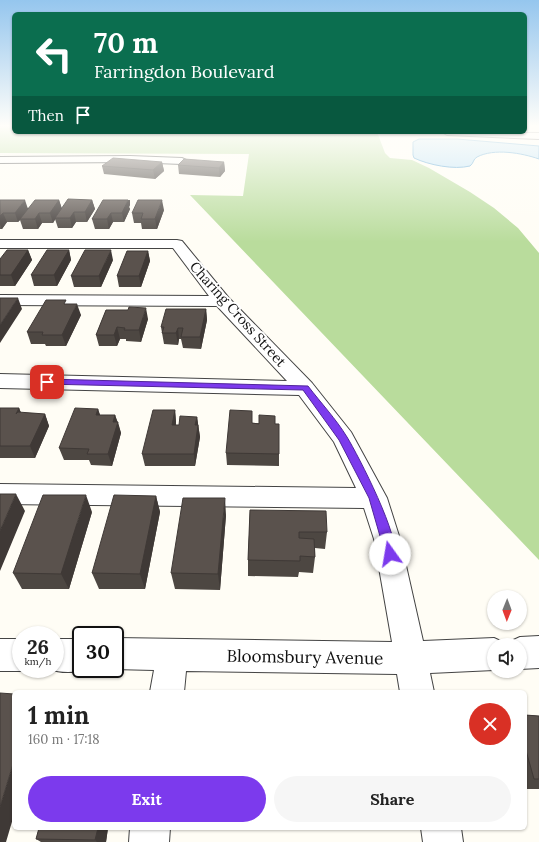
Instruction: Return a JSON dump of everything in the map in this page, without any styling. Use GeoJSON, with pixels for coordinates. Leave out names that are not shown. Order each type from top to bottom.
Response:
{"type":"FeatureCollection","features":[{"type":"Feature","properties":{"kind":"street","name":"Charing Cross Street"},"geometry":{"type":"LineString","coordinates":[[0,244],[177,244],[222,301],[305,388],[343,438],[374,498],[387,539],[417,690]]}},
{"type":"Feature","properties":{"kind":"street"},"geometry":{"type":"LineString","coordinates":[[0,300],[222,301]]}},
{"type":"Feature","properties":{"kind":"street"},"geometry":{"type":"LineString","coordinates":[[0,381],[305,388]]}},
{"type":"Feature","properties":{"kind":"street"},"geometry":{"type":"LineString","coordinates":[[0,494],[374,498]]}},
{"type":"Feature","properties":{"kind":"street","name":"Bloomsbury Avenue"},"geometry":{"type":"LineString","coordinates":[[124,654],[411,658],[487,654]]}},
{"type":"Feature","properties":{"kind":"street"},"geometry":{"type":"LineString","coordinates":[[167,690],[172,654]]}},
{"type":"Feature","properties":{"kind":"street"},"geometry":{"type":"LineString","coordinates":[[0,655],[12,655]]}},
{"type":"Feature","properties":{"kind":"street"},"geometry":{"type":"LineString","coordinates":[[149,842],[150,830]]}},
{"type":"Feature","properties":{"kind":"street"},"geometry":{"type":"LineString","coordinates":[[441,830],[443,842]]}},
{"type":"Feature","properties":{"kind":"green space"},"geometry":{"type":"Polygon","coordinates":[[[248,164],[421,164],[470,192],[494,208],[518,228],[539,253],[539,560],[190,195],[243,196],[248,164]]]}},
{"type":"Feature","properties":{"kind":"water"},"geometry":{"type":"Polygon","coordinates":[[[433,164],[472,164],[464,167],[433,164]]]}},
{"type":"Feature","properties":{"kind":"building"},"geometry":{"type":"Polygon","coordinates":[[[104,164],[159,164],[153,170],[102,166],[104,164]]]}},
{"type":"Feature","properties":{"kind":"building"},"geometry":{"type":"Polygon","coordinates":[[[179,164],[222,164],[219,168],[179,164]]]}},
{"type":"Feature","properties":{"kind":"building"},"geometry":{"type":"Polygon","coordinates":[[[68,199],[92,200],[85,212],[74,212],[70,218],[55,218],[68,199]]]}},
{"type":"Feature","properties":{"kind":"building"},"geometry":{"type":"Polygon","coordinates":[[[0,200],[25,200],[15,213],[3,213],[0,216],[0,200]]]}},
{"type":"Feature","properties":{"kind":"building"},"geometry":{"type":"Polygon","coordinates":[[[35,200],[59,200],[50,213],[39,213],[35,219],[20,219],[35,200]]]}},
{"type":"Feature","properties":{"kind":"building"},"geometry":{"type":"Polygon","coordinates":[[[103,200],[128,200],[122,213],[111,213],[107,219],[92,219],[103,200]]]}},
{"type":"Feature","properties":{"kind":"building"},"geometry":{"type":"Polygon","coordinates":[[[138,200],[162,200],[155,219],[141,219],[143,213],[132,213],[138,200]]]}},
{"type":"Feature","properties":{"kind":"building"},"geometry":{"type":"Polygon","coordinates":[[[7,250],[28,250],[11,275],[0,275],[0,259],[7,250]]]}},
{"type":"Feature","properties":{"kind":"building"},"geometry":{"type":"Polygon","coordinates":[[[47,250],[69,250],[54,275],[31,275],[47,250]]]}},
{"type":"Feature","properties":{"kind":"building"},"geometry":{"type":"Polygon","coordinates":[[[85,250],[111,250],[99,276],[71,276],[85,250]]]}},
{"type":"Feature","properties":{"kind":"building"},"geometry":{"type":"Polygon","coordinates":[[[127,251],[148,251],[139,276],[117,276],[127,251]]]}},
{"type":"Feature","properties":{"kind":"building"},"geometry":{"type":"Polygon","coordinates":[[[0,298],[18,298],[0,325],[0,298]]]}},
{"type":"Feature","properties":{"kind":"building"},"geometry":{"type":"Polygon","coordinates":[[[46,300],[66,300],[64,304],[77,304],[62,335],[42,335],[43,332],[27,332],[46,300]]]}},
{"type":"Feature","properties":{"kind":"building"},"geometry":{"type":"Polygon","coordinates":[[[129,307],[146,308],[139,330],[124,330],[125,328],[117,327],[114,335],[96,335],[106,310],[128,310],[129,307]]]}},
{"type":"Feature","properties":{"kind":"building"},"geometry":{"type":"Polygon","coordinates":[[[166,309],[206,309],[200,337],[181,337],[183,328],[178,328],[176,333],[162,333],[164,327],[161,327],[166,309]]]}},
{"type":"Feature","properties":{"kind":"building"},"geometry":{"type":"Polygon","coordinates":[[[0,408],[19,408],[16,414],[18,412],[45,414],[30,446],[0,446],[0,408]]]}},
{"type":"Feature","properties":{"kind":"building"},"geometry":{"type":"Polygon","coordinates":[[[75,408],[98,409],[96,415],[115,415],[113,422],[118,422],[108,454],[87,454],[89,449],[59,448],[75,408]]]}},
{"type":"Feature","properties":{"kind":"building"},"geometry":{"type":"Polygon","coordinates":[[[153,410],[175,410],[172,425],[179,425],[180,416],[197,417],[195,425],[198,425],[194,454],[142,454],[153,410]]]}},
{"type":"Feature","properties":{"kind":"building"},"geometry":{"type":"Polygon","coordinates":[[[230,410],[252,411],[252,423],[259,424],[259,415],[275,416],[275,424],[279,424],[279,454],[226,453],[230,410]]]}},
{"type":"Feature","properties":{"kind":"building"},"geometry":{"type":"Polygon","coordinates":[[[0,494],[16,494],[0,531],[0,494]]]}},
{"type":"Feature","properties":{"kind":"building"},"geometry":{"type":"Polygon","coordinates":[[[43,495],[86,495],[61,574],[13,573],[43,495]]]}},
{"type":"Feature","properties":{"kind":"building"},"geometry":{"type":"Polygon","coordinates":[[[114,495],[156,496],[140,574],[92,573],[114,495]]]}},
{"type":"Feature","properties":{"kind":"building"},"geometry":{"type":"Polygon","coordinates":[[[183,498],[225,498],[218,574],[171,573],[183,498]]]}},
{"type":"Feature","properties":{"kind":"building"},"geometry":{"type":"Polygon","coordinates":[[[250,510],[326,511],[327,532],[299,532],[299,538],[314,539],[315,557],[300,556],[300,561],[248,560],[250,510]]]}},
{"type":"Feature","properties":{"kind":"building"},"geometry":{"type":"Polygon","coordinates":[[[0,693],[12,694],[12,768],[0,807],[0,693]]]}},
{"type":"Feature","properties":{"kind":"building"},"geometry":{"type":"Polygon","coordinates":[[[527,715],[539,716],[539,779],[534,779],[527,754],[527,715]]]}},
{"type":"Feature","properties":{"kind":"building"},"geometry":{"type":"Polygon","coordinates":[[[38,830],[98,830],[95,840],[36,839],[38,830]]]}},
{"type":"Feature","properties":{"kind":"route"},"geometry":{"type":"LineString","coordinates":[[47,382],[305,388],[343,438],[374,498],[387,539],[390,554]]}}]}
